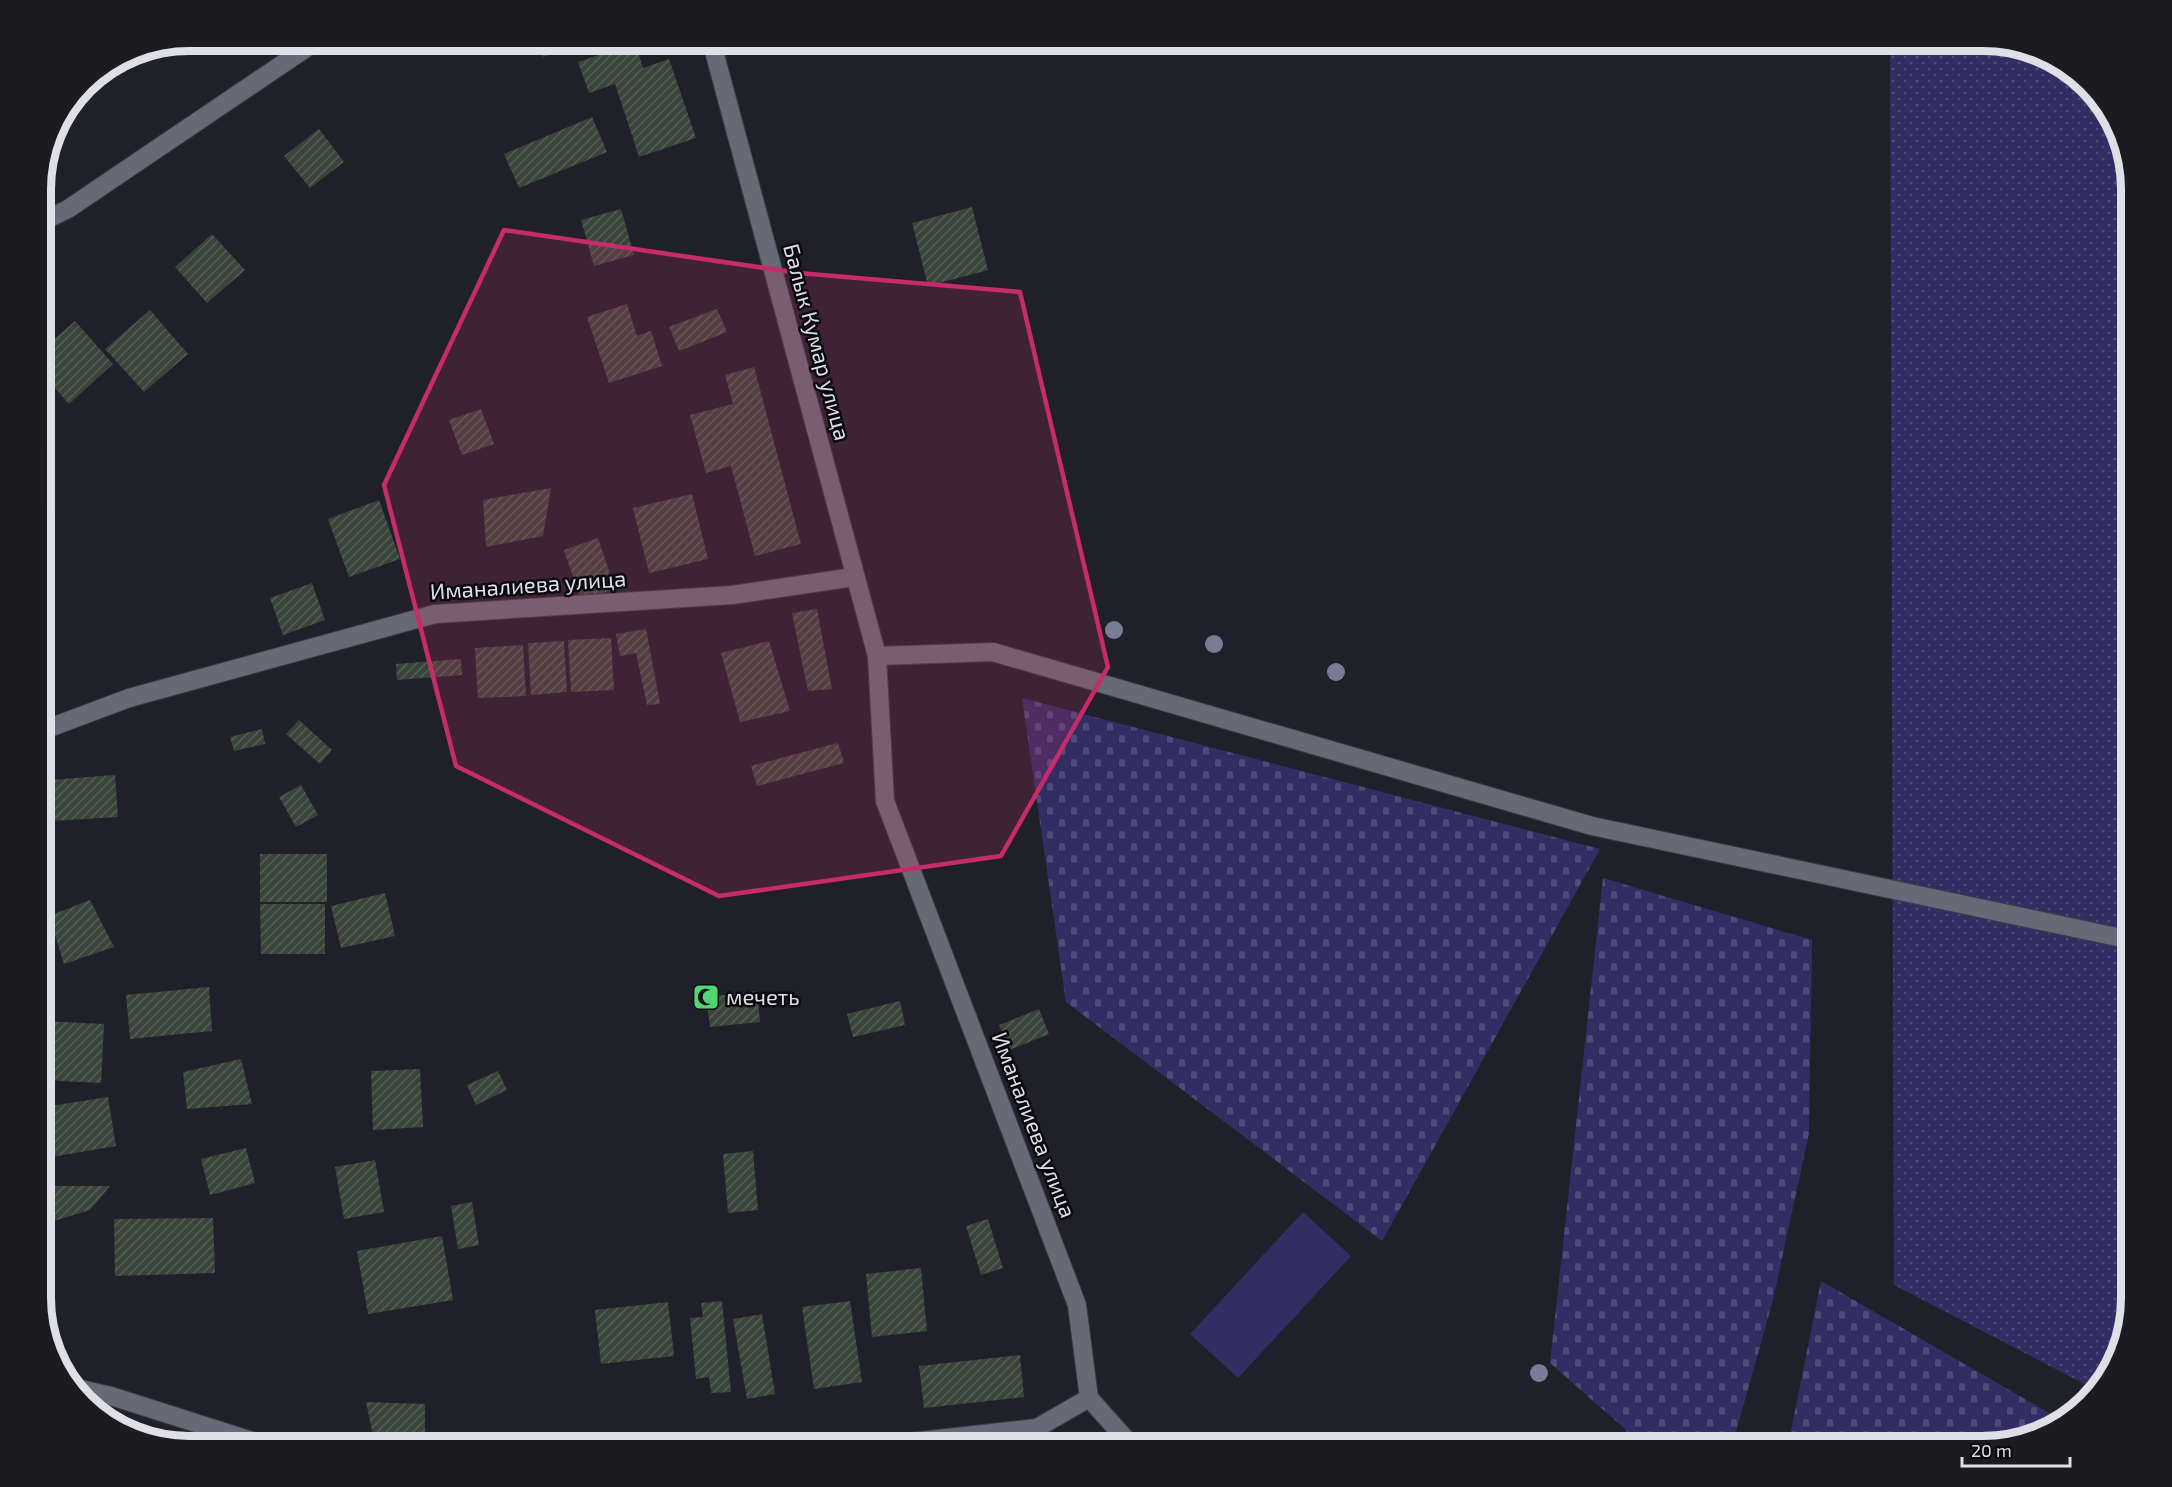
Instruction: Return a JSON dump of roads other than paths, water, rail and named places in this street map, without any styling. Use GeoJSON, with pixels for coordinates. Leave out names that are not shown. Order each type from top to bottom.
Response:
{"type":"FeatureCollection","features":[{"type":"Feature","properties":{"kind":"street"},"geometry":{"type":"LineString","coordinates":[[51,217],[68,209],[302,51]]}},
{"type":"Feature","properties":{"kind":"street","name":"Балык Кумар улица"},"geometry":{"type":"LineString","coordinates":[[714,51],[877,656]]}},
{"type":"Feature","properties":{"kind":"street","name":"Иманалиева улица"},"geometry":{"type":"LineString","coordinates":[[51,727],[129,698],[435,614],[732,595],[854,577]]}},
{"type":"Feature","properties":{"kind":"street"},"geometry":{"type":"LineString","coordinates":[[877,656],[993,652],[1592,826],[2121,938]]}},
{"type":"Feature","properties":{"kind":"street","name":"Иманалиева улица"},"geometry":{"type":"LineString","coordinates":[[877,656],[885,801],[1077,1305],[1089,1398]]}},
{"type":"Feature","properties":{"kind":"street"},"geometry":{"type":"LineString","coordinates":[[86,1390],[237,1436]]}},
{"type":"Feature","properties":{"kind":"street"},"geometry":{"type":"LineString","coordinates":[[965,1436],[1037,1428],[1089,1398],[1123,1436]]}},
{"type":"Feature","properties":{"kind":"place","name":"мечеть"},"geometry":{"type":"Point","coordinates":[706,997]}}]}
